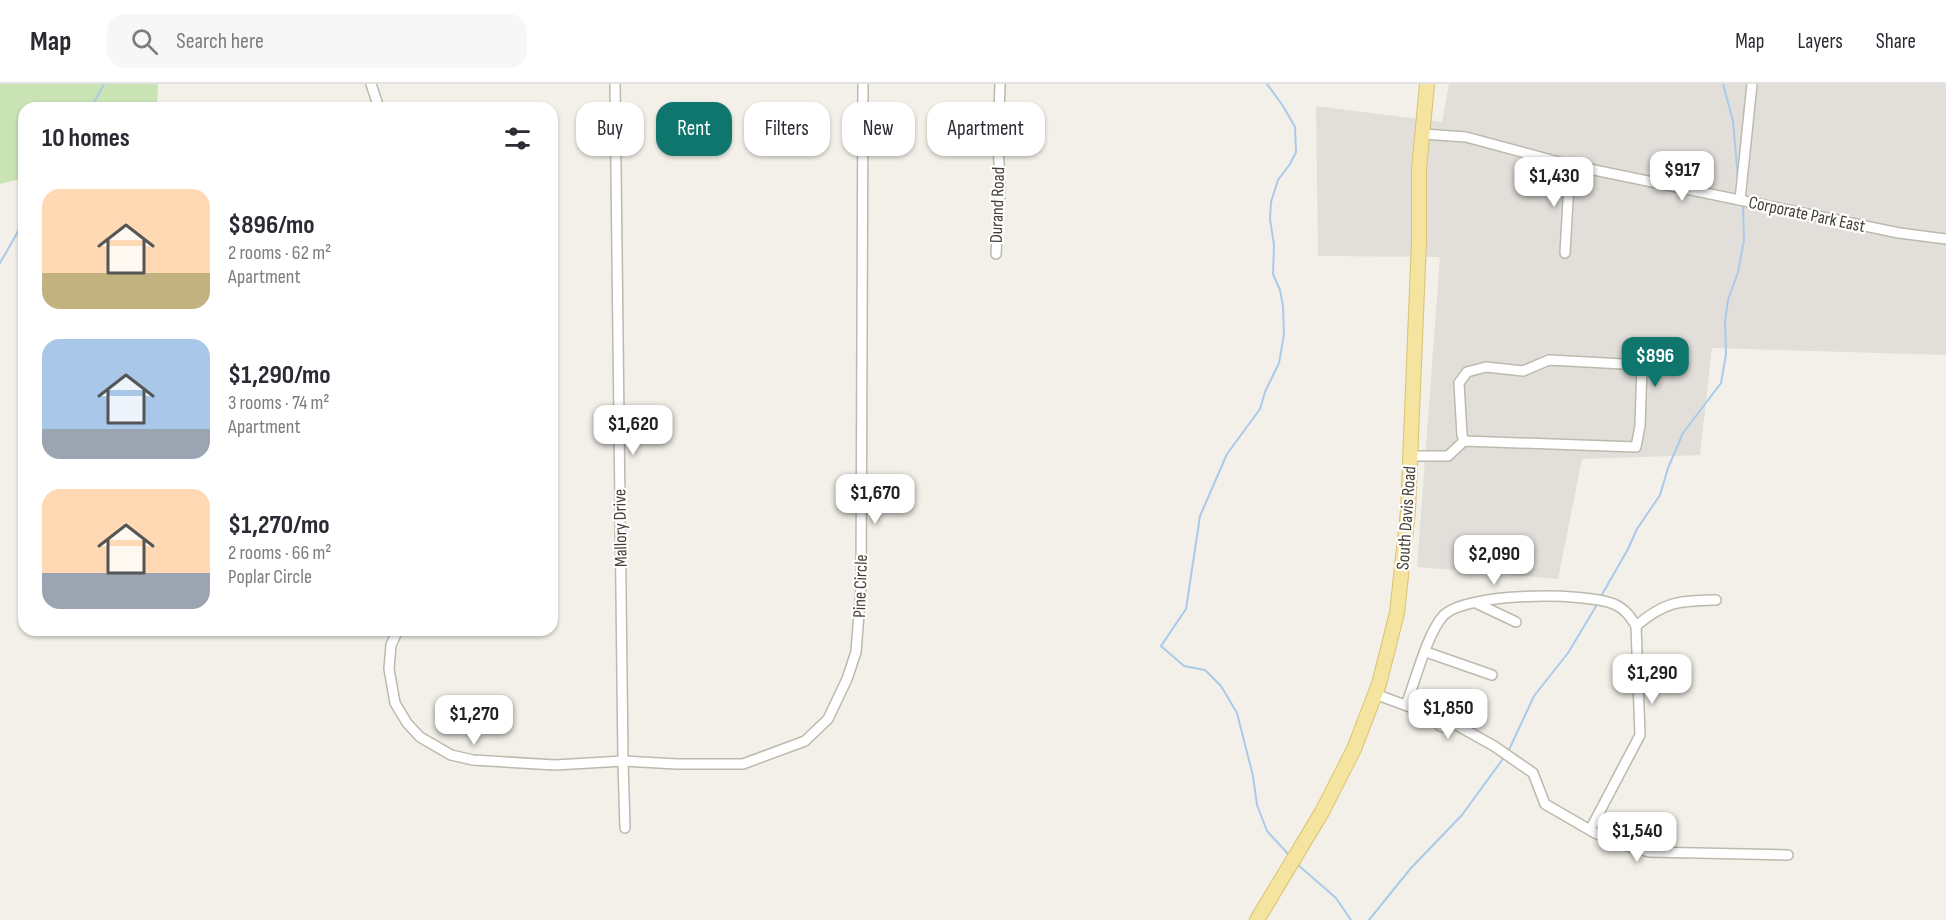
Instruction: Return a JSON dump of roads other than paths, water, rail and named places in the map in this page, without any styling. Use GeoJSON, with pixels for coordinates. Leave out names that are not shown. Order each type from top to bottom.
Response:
{"type":"FeatureCollection","features":[{"type":"Feature","properties":{"kind":"main road","name":"South Davis Road"},"geometry":{"type":"LineString","coordinates":[[1257,920],[1339,781],[1354,749],[1375,694],[1389,650],[1397,614],[1408,511],[1419,240],[1419,170],[1427,84]]}},
{"type":"Feature","properties":{"kind":"street"},"geometry":{"type":"LineString","coordinates":[[371,84],[377,102]]}},
{"type":"Feature","properties":{"kind":"street","name":"Mallory Drive"},"geometry":{"type":"LineString","coordinates":[[615,84],[625,828]]}},
{"type":"Feature","properties":{"kind":"street","name":"Pine Circle"},"geometry":{"type":"LineString","coordinates":[[395,636],[391,645],[388,669],[395,703],[407,723],[420,737],[440,750],[473,760],[555,765],[623,761],[668,764],[743,764],[806,741],[828,719],[856,652],[861,588],[863,84]]}},
{"type":"Feature","properties":{"kind":"street","name":"Durand Road"},"geometry":{"type":"LineString","coordinates":[[996,254],[1000,187],[998,139],[1000,84]]}},
{"type":"Feature","properties":{"kind":"street"},"geometry":{"type":"LineString","coordinates":[[1740,200],[1752,84]]}},
{"type":"Feature","properties":{"kind":"street","name":"Corporate Park East"},"geometry":{"type":"LineString","coordinates":[[1423,134],[1466,137],[1570,165],[1899,233],[1946,239]]}},
{"type":"Feature","properties":{"kind":"street"},"geometry":{"type":"LineString","coordinates":[[1565,253],[1570,165]]}},
{"type":"Feature","properties":{"kind":"street"},"geometry":{"type":"LineString","coordinates":[[1411,456],[1448,456],[1464,441],[1636,447],[1640,426],[1642,365],[1549,360],[1523,371],[1486,367],[1467,372],[1459,383],[1464,441]]}},
{"type":"Feature","properties":{"kind":"street"},"geometry":{"type":"LineString","coordinates":[[1406,705],[1431,635],[1443,616],[1457,607],[1520,596],[1591,599],[1614,604],[1629,613],[1636,626],[1640,735],[1590,830]]}},
{"type":"Feature","properties":{"kind":"street"},"geometry":{"type":"LineString","coordinates":[[1636,626],[1652,612],[1680,600],[1716,600]]}},
{"type":"Feature","properties":{"kind":"street"},"geometry":{"type":"LineString","coordinates":[[1476,603],[1516,622]]}},
{"type":"Feature","properties":{"kind":"street"},"geometry":{"type":"LineString","coordinates":[[1426,652],[1492,675]]}},
{"type":"Feature","properties":{"kind":"street"},"geometry":{"type":"LineString","coordinates":[[1375,694],[1437,717],[1445,712],[1451,717],[1451,722],[1494,746],[1533,773],[1545,804],[1590,830],[1624,845],[1649,852],[1788,855]]}},
{"type":"Feature","properties":{"kind":"waterway"},"geometry":{"type":"LineString","coordinates":[[94,102],[104,84]]}},
{"type":"Feature","properties":{"kind":"waterway"},"geometry":{"type":"LineString","coordinates":[[1267,84],[1295,127],[1296,152],[1278,180],[1271,202],[1270,219],[1274,245],[1273,274],[1280,290],[1283,306],[1284,334],[1279,363],[1265,392],[1260,409],[1227,454],[1200,516],[1186,609],[1161,646],[1184,666],[1205,670],[1221,686],[1237,713],[1253,776],[1257,805],[1267,831],[1289,855]]}},
{"type":"Feature","properties":{"kind":"waterway"},"geometry":{"type":"LineString","coordinates":[[1723,84],[1733,121],[1738,179]]}},
{"type":"Feature","properties":{"kind":"waterway"},"geometry":{"type":"LineString","coordinates":[[1600,598],[1637,529],[1660,495],[1668,468],[1683,433],[1721,383],[1726,354],[1725,322],[1728,300],[1738,272],[1744,240],[1743,205]]}},
{"type":"Feature","properties":{"kind":"waterway"},"geometry":{"type":"LineString","coordinates":[[0,263],[18,232]]}},
{"type":"Feature","properties":{"kind":"waterway"},"geometry":{"type":"LineString","coordinates":[[1508,752],[1534,696],[1568,653],[1598,603]]}},
{"type":"Feature","properties":{"kind":"waterway"},"geometry":{"type":"LineString","coordinates":[[1369,920],[1411,868],[1462,815],[1505,756]]}},
{"type":"Feature","properties":{"kind":"waterway"},"geometry":{"type":"LineString","coordinates":[[1297,864],[1336,898],[1351,920]]}}]}
